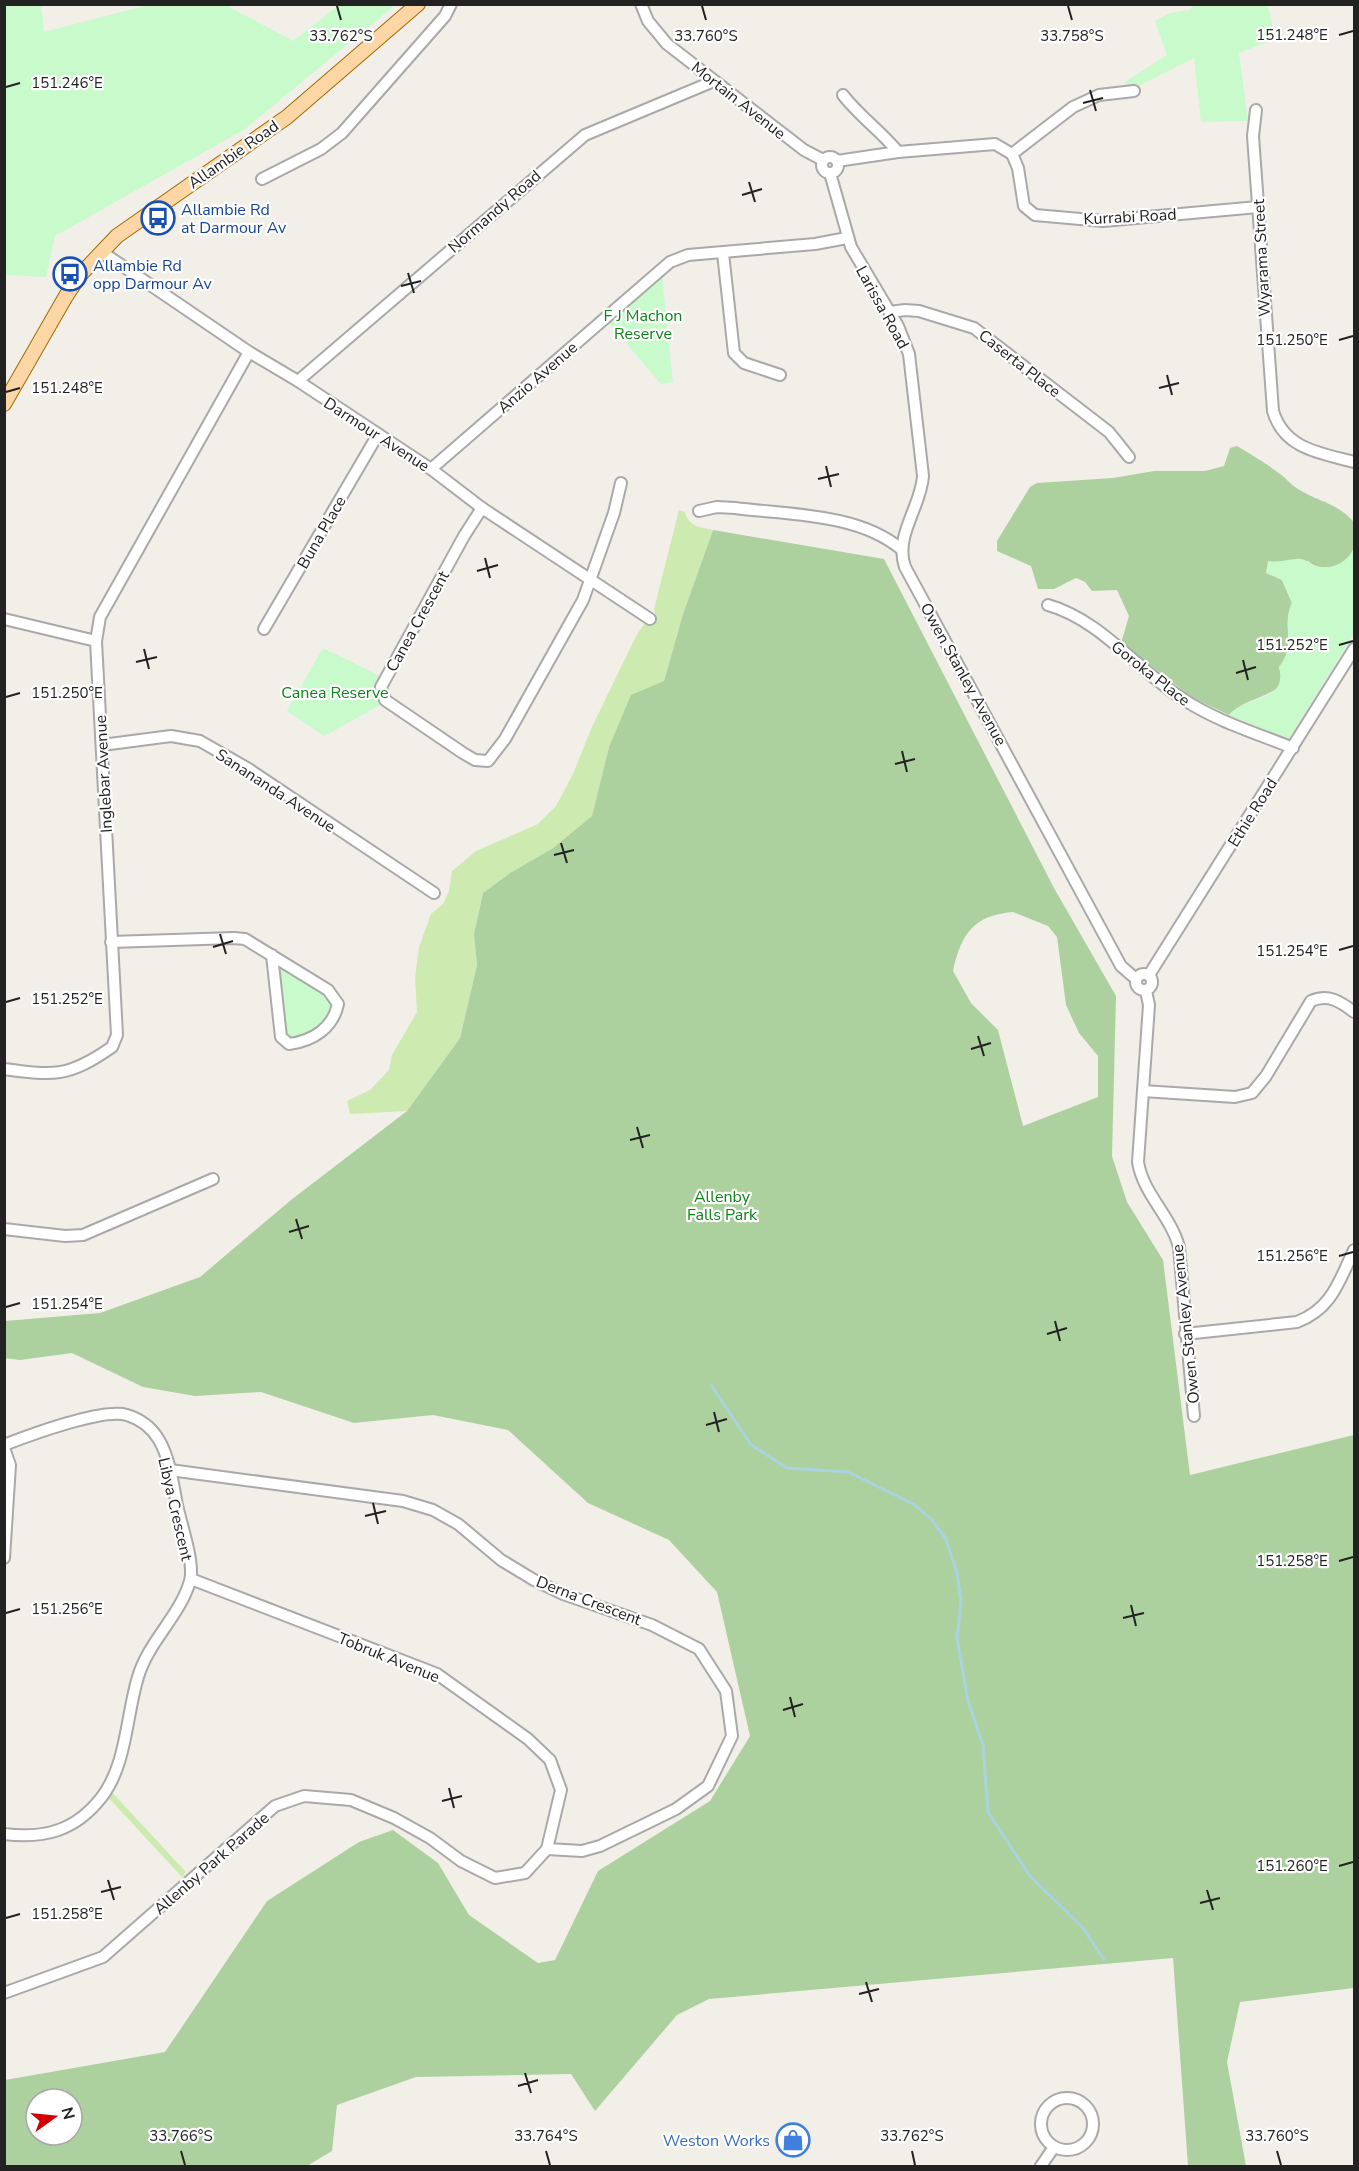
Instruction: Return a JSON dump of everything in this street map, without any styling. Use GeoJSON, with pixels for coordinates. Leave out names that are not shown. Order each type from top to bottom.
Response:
{"type":"FeatureCollection","features":[{"type":"Feature","properties":{"kind":"main road","name":"Allambie Road"},"geometry":{"type":"LineString","coordinates":[[4,404],[66,296],[80,275],[102,252],[134,222],[287,117],[418,4]]}},
{"type":"Feature","properties":{"kind":"street"},"geometry":{"type":"LineString","coordinates":[[262,179],[321,149],[342,133],[445,16],[451,4]]}},
{"type":"Feature","properties":{"kind":"street","name":"Mortain Avenue"},"geometry":{"type":"LineString","coordinates":[[641,4],[657,33],[714,81],[804,150],[823,160]]}},
{"type":"Feature","properties":{"kind":"street","name":"Normandy Road"},"geometry":{"type":"LineString","coordinates":[[298,381],[585,135],[714,81]]}},
{"type":"Feature","properties":{"kind":"street"},"geometry":{"type":"LineString","coordinates":[[837,161],[837,169],[830,173],[822,168],[823,160],[829,156],[837,161],[898,152],[995,144],[1012,154],[1073,107],[1099,95],[1134,91]]}},
{"type":"Feature","properties":{"kind":"street"},"geometry":{"type":"LineString","coordinates":[[843,95],[855,111],[886,138],[898,152]]}},
{"type":"Feature","properties":{"kind":"street","name":"Wyarama Street"},"geometry":{"type":"LineString","coordinates":[[1257,110],[1253,136],[1267,362],[1276,424],[1293,442],[1354,462]]}},
{"type":"Feature","properties":{"kind":"street","name":"Kurrabi Road"},"geometry":{"type":"LineString","coordinates":[[1012,154],[1018,168],[1024,206],[1035,215],[1103,221],[1258,207]]}},
{"type":"Feature","properties":{"kind":"street","name":"Larissa Road"},"geometry":{"type":"LineString","coordinates":[[830,173],[847,238],[890,312],[909,354],[922,468],[920,491],[901,549]]}},
{"type":"Feature","properties":{"kind":"street","name":"Anzio Avenue"},"geometry":{"type":"LineString","coordinates":[[431,469],[670,262],[688,255],[847,238]]}},
{"type":"Feature","properties":{"kind":"street","name":"Darmour Avenue"},"geometry":{"type":"LineString","coordinates":[[102,252],[249,352],[298,381],[431,469],[482,508],[590,582],[650,619]]}},
{"type":"Feature","properties":{"kind":"street"},"geometry":{"type":"LineString","coordinates":[[723,253],[734,353],[744,363],[780,375]]}},
{"type":"Feature","properties":{"kind":"street","name":"Caserta Place"},"geometry":{"type":"LineString","coordinates":[[890,312],[919,311],[974,328],[1109,432],[1129,457]]}},
{"type":"Feature","properties":{"kind":"street","name":"Inglebar Avenue"},"geometry":{"type":"LineString","coordinates":[[4,1069],[58,1074],[72,1071],[112,1047],[117,1035],[96,641],[100,617],[249,352]]}},
{"type":"Feature","properties":{"kind":"street","name":"Buna Place"},"geometry":{"type":"LineString","coordinates":[[264,629],[377,435]]}},
{"type":"Feature","properties":{"kind":"street"},"geometry":{"type":"LineString","coordinates":[[590,582],[614,513],[621,483]]}},
{"type":"Feature","properties":{"kind":"street"},"geometry":{"type":"LineString","coordinates":[[699,512],[717,507],[735,508],[855,524],[882,534],[901,549]]}},
{"type":"Feature","properties":{"kind":"street","name":"Canea Crescent"},"geometry":{"type":"LineString","coordinates":[[482,508],[464,536],[381,687],[384,700],[394,707],[475,760],[488,760],[505,739],[583,600],[590,582]]}},
{"type":"Feature","properties":{"kind":"street","name":"Owen Stanley Avenue"},"geometry":{"type":"LineString","coordinates":[[901,549],[905,567],[1121,966],[1136,979]]}},
{"type":"Feature","properties":{"kind":"street","name":"Goroka Place"},"geometry":{"type":"LineString","coordinates":[[1048,605],[1072,612],[1147,673],[1195,707],[1293,748]]}},
{"type":"Feature","properties":{"kind":"street"},"geometry":{"type":"LineString","coordinates":[[4,619],[96,641]]}},
{"type":"Feature","properties":{"kind":"street","name":"Ethie Road"},"geometry":{"type":"LineString","coordinates":[[1149,975],[1354,649]]}},
{"type":"Feature","properties":{"kind":"street","name":"Sanananda Avenue"},"geometry":{"type":"LineString","coordinates":[[102,745],[171,736],[200,741],[247,768],[434,893]]}},
{"type":"Feature","properties":{"kind":"street"},"geometry":{"type":"LineString","coordinates":[[111,942],[234,938],[255,944],[328,990],[338,1004],[328,1027],[300,1043],[289,1044],[281,1037],[272,955]]}},
{"type":"Feature","properties":{"kind":"street"},"geometry":{"type":"LineString","coordinates":[[1142,974],[1149,975],[1153,983],[1146,991],[1139,989],[1136,979],[1142,974]]}},
{"type":"Feature","properties":{"kind":"street","name":"Owen Stanley Avenue"},"geometry":{"type":"LineString","coordinates":[[1146,991],[1149,1005],[1138,1152],[1139,1172],[1176,1237],[1194,1416]]}},
{"type":"Feature","properties":{"kind":"street"},"geometry":{"type":"LineString","coordinates":[[1143,1091],[1235,1097],[1252,1093],[1266,1076],[1311,1001],[1318,998],[1330,998],[1354,1012]]}},
{"type":"Feature","properties":{"kind":"street"},"geometry":{"type":"LineString","coordinates":[[4,1229],[65,1236],[83,1235],[213,1179]]}},
{"type":"Feature","properties":{"kind":"street"},"geometry":{"type":"LineString","coordinates":[[1185,1334],[1297,1322],[1312,1316],[1328,1302],[1354,1250]]}},
{"type":"Feature","properties":{"kind":"street","name":"Libya Crescent"},"geometry":{"type":"LineString","coordinates":[[4,1446],[74,1421],[126,1414],[146,1424],[159,1440],[170,1470],[191,1579],[182,1600],[138,1674],[119,1764],[101,1798],[78,1820],[56,1832],[33,1838],[4,1834]]}},
{"type":"Feature","properties":{"kind":"street"},"geometry":{"type":"LineString","coordinates":[[4,1446],[10,1465],[4,1558]]}},
{"type":"Feature","properties":{"kind":"street","name":"Derna Crescent"},"geometry":{"type":"LineString","coordinates":[[170,1470],[403,1501],[433,1510],[458,1524],[501,1560],[534,1580],[563,1594],[652,1625],[699,1648],[726,1691],[732,1736],[708,1786],[676,1809],[600,1846],[582,1851],[548,1849]]}},
{"type":"Feature","properties":{"kind":"street","name":"Tobruk Avenue"},"geometry":{"type":"LineString","coordinates":[[191,1579],[437,1674],[528,1738],[550,1760],[561,1790],[548,1849]]}},
{"type":"Feature","properties":{"kind":"street","name":"Allenby Park Parade"},"geometry":{"type":"LineString","coordinates":[[4,1993],[103,1957],[275,1806],[304,1796],[351,1800],[394,1818],[430,1838],[461,1862],[495,1878],[525,1873],[548,1849]]}},
{"type":"Feature","properties":{"kind":"street"},"geometry":{"type":"LineString","coordinates":[[1062,2098],[1080,2102],[1092,2119],[1089,2137],[1076,2148],[1063,2150],[1054,2147],[1041,2129],[1044,2111],[1062,2098]]}},
{"type":"Feature","properties":{"kind":"street"},"geometry":{"type":"LineString","coordinates":[[1041,2166],[1054,2147]]}},
{"type":"Feature","properties":{"kind":"green space"},"geometry":{"type":"Polygon","coordinates":[[[5,4],[41,5],[44,32],[148,5],[224,4],[293,41],[339,5],[395,5],[245,129],[55,236],[46,277],[5,275],[5,4]]]}},
{"type":"Feature","properties":{"kind":"green space"},"geometry":{"type":"Polygon","coordinates":[[[1193,5],[1268,5],[1275,39],[1239,53],[1248,121],[1201,122],[1194,58],[1131,90],[1125,82],[1167,55],[1155,21],[1170,13],[1190,10],[1193,5]]]}},
{"type":"Feature","properties":{"kind":"green space","name":"F J Machon Reserve"},"geometry":{"type":"Polygon","coordinates":[[[662,276],[673,382],[661,384],[608,322],[662,276]]]}},
{"type":"Feature","properties":{"kind":"green space"},"geometry":{"type":"Polygon","coordinates":[[[1237,446],[1282,475],[1298,489],[1346,515],[1353,521],[1356,539],[1351,556],[1340,564],[1319,567],[1308,561],[1282,563],[1275,576],[1282,580],[1292,603],[1288,620],[1287,651],[1279,667],[1282,679],[1280,686],[1240,706],[1229,715],[1193,698],[1121,643],[1129,616],[1117,590],[1092,591],[1085,582],[1076,578],[1054,589],[1038,589],[1031,566],[997,551],[997,541],[1030,487],[1037,483],[1113,478],[1154,471],[1205,471],[1224,466],[1230,448],[1237,446]]]}},
{"type":"Feature","properties":{"kind":"green space"},"geometry":{"type":"Polygon","coordinates":[[[679,510],[685,512],[692,523],[713,530],[683,614],[664,681],[609,747],[592,816],[553,848],[510,873],[483,893],[474,934],[477,965],[460,1038],[407,1111],[350,1114],[347,1101],[370,1090],[389,1070],[392,1055],[417,1012],[415,978],[419,947],[431,914],[443,904],[449,891],[452,871],[476,851],[538,824],[556,806],[636,636],[645,623],[654,623],[656,619],[654,609],[679,510]]]}},
{"type":"Feature","properties":{"kind":"green space","name":"Allenby Falls Park"},"geometry":{"type":"Polygon","coordinates":[[[713,530],[884,559],[1054,888],[1116,996],[1112,1156],[1127,1202],[1163,1260],[1190,1475],[1354,1435],[1354,1988],[1240,2002],[1227,2062],[1246,2166],[1188,2166],[1173,1958],[709,1999],[677,2015],[595,2111],[571,2074],[416,2077],[337,2105],[332,2151],[307,2166],[5,2166],[5,2080],[165,2052],[267,1901],[359,1842],[393,1830],[438,1863],[469,1915],[538,1963],[555,1960],[598,1871],[710,1801],[750,1736],[717,1592],[669,1540],[588,1503],[508,1430],[433,1415],[354,1423],[261,1392],[195,1396],[143,1387],[72,1353],[20,1360],[4,1358],[5,1321],[100,1313],[200,1277],[291,1200],[407,1111],[460,1038],[477,965],[474,934],[483,893],[510,873],[553,848],[592,816],[609,747],[631,695],[664,681],[683,614],[713,530]],[[1013,912],[988,917],[979,922],[965,937],[953,971],[971,1003],[998,1030],[1023,1126],[1098,1097],[1098,1056],[1079,1033],[1066,1005],[1057,937],[1048,926],[1013,912]]]}},
{"type":"Feature","properties":{"kind":"green space"},"geometry":{"type":"Polygon","coordinates":[[[1354,547],[1354,634],[1288,740],[1229,715],[1245,704],[1272,693],[1280,679],[1279,667],[1288,651],[1288,621],[1292,603],[1282,580],[1266,573],[1268,561],[1301,559],[1314,566],[1326,568],[1343,561],[1354,547]]]}},
{"type":"Feature","properties":{"kind":"green space","name":"Canea Reserve"},"geometry":{"type":"Polygon","coordinates":[[[323,648],[380,676],[377,691],[384,703],[324,736],[287,711],[323,648]]]}},
{"type":"Feature","properties":{"kind":"green space"},"geometry":{"type":"Polygon","coordinates":[[[283,967],[333,1002],[324,1022],[311,1032],[290,1040],[285,1033],[280,977],[283,967]]]}},
{"type":"Feature","properties":{"kind":"green space"},"geometry":{"type":"Polygon","coordinates":[[[107,1787],[186,1872],[182,1877],[104,1793],[107,1787]]]}},
{"type":"Feature","properties":{"kind":"waterway"},"geometry":{"type":"LineString","coordinates":[[711,1385],[751,1445],[787,1468],[848,1472],[915,1505],[932,1520],[946,1539],[957,1573],[961,1602],[957,1638],[968,1701],[983,1745],[988,1812],[1030,1876],[1083,1928],[1104,1960]]}},
{"type":"Feature","properties":{"kind":"place","name":"Allambie Rd at Darmour Av"},"geometry":{"type":"Point","coordinates":[158,218]}},
{"type":"Feature","properties":{"kind":"place","name":"Allambie Rd opp Darmour Av"},"geometry":{"type":"Point","coordinates":[70,274]}},
{"type":"Feature","properties":{"kind":"place","name":"Weston Works"},"geometry":{"type":"Point","coordinates":[793,2140]}}]}
